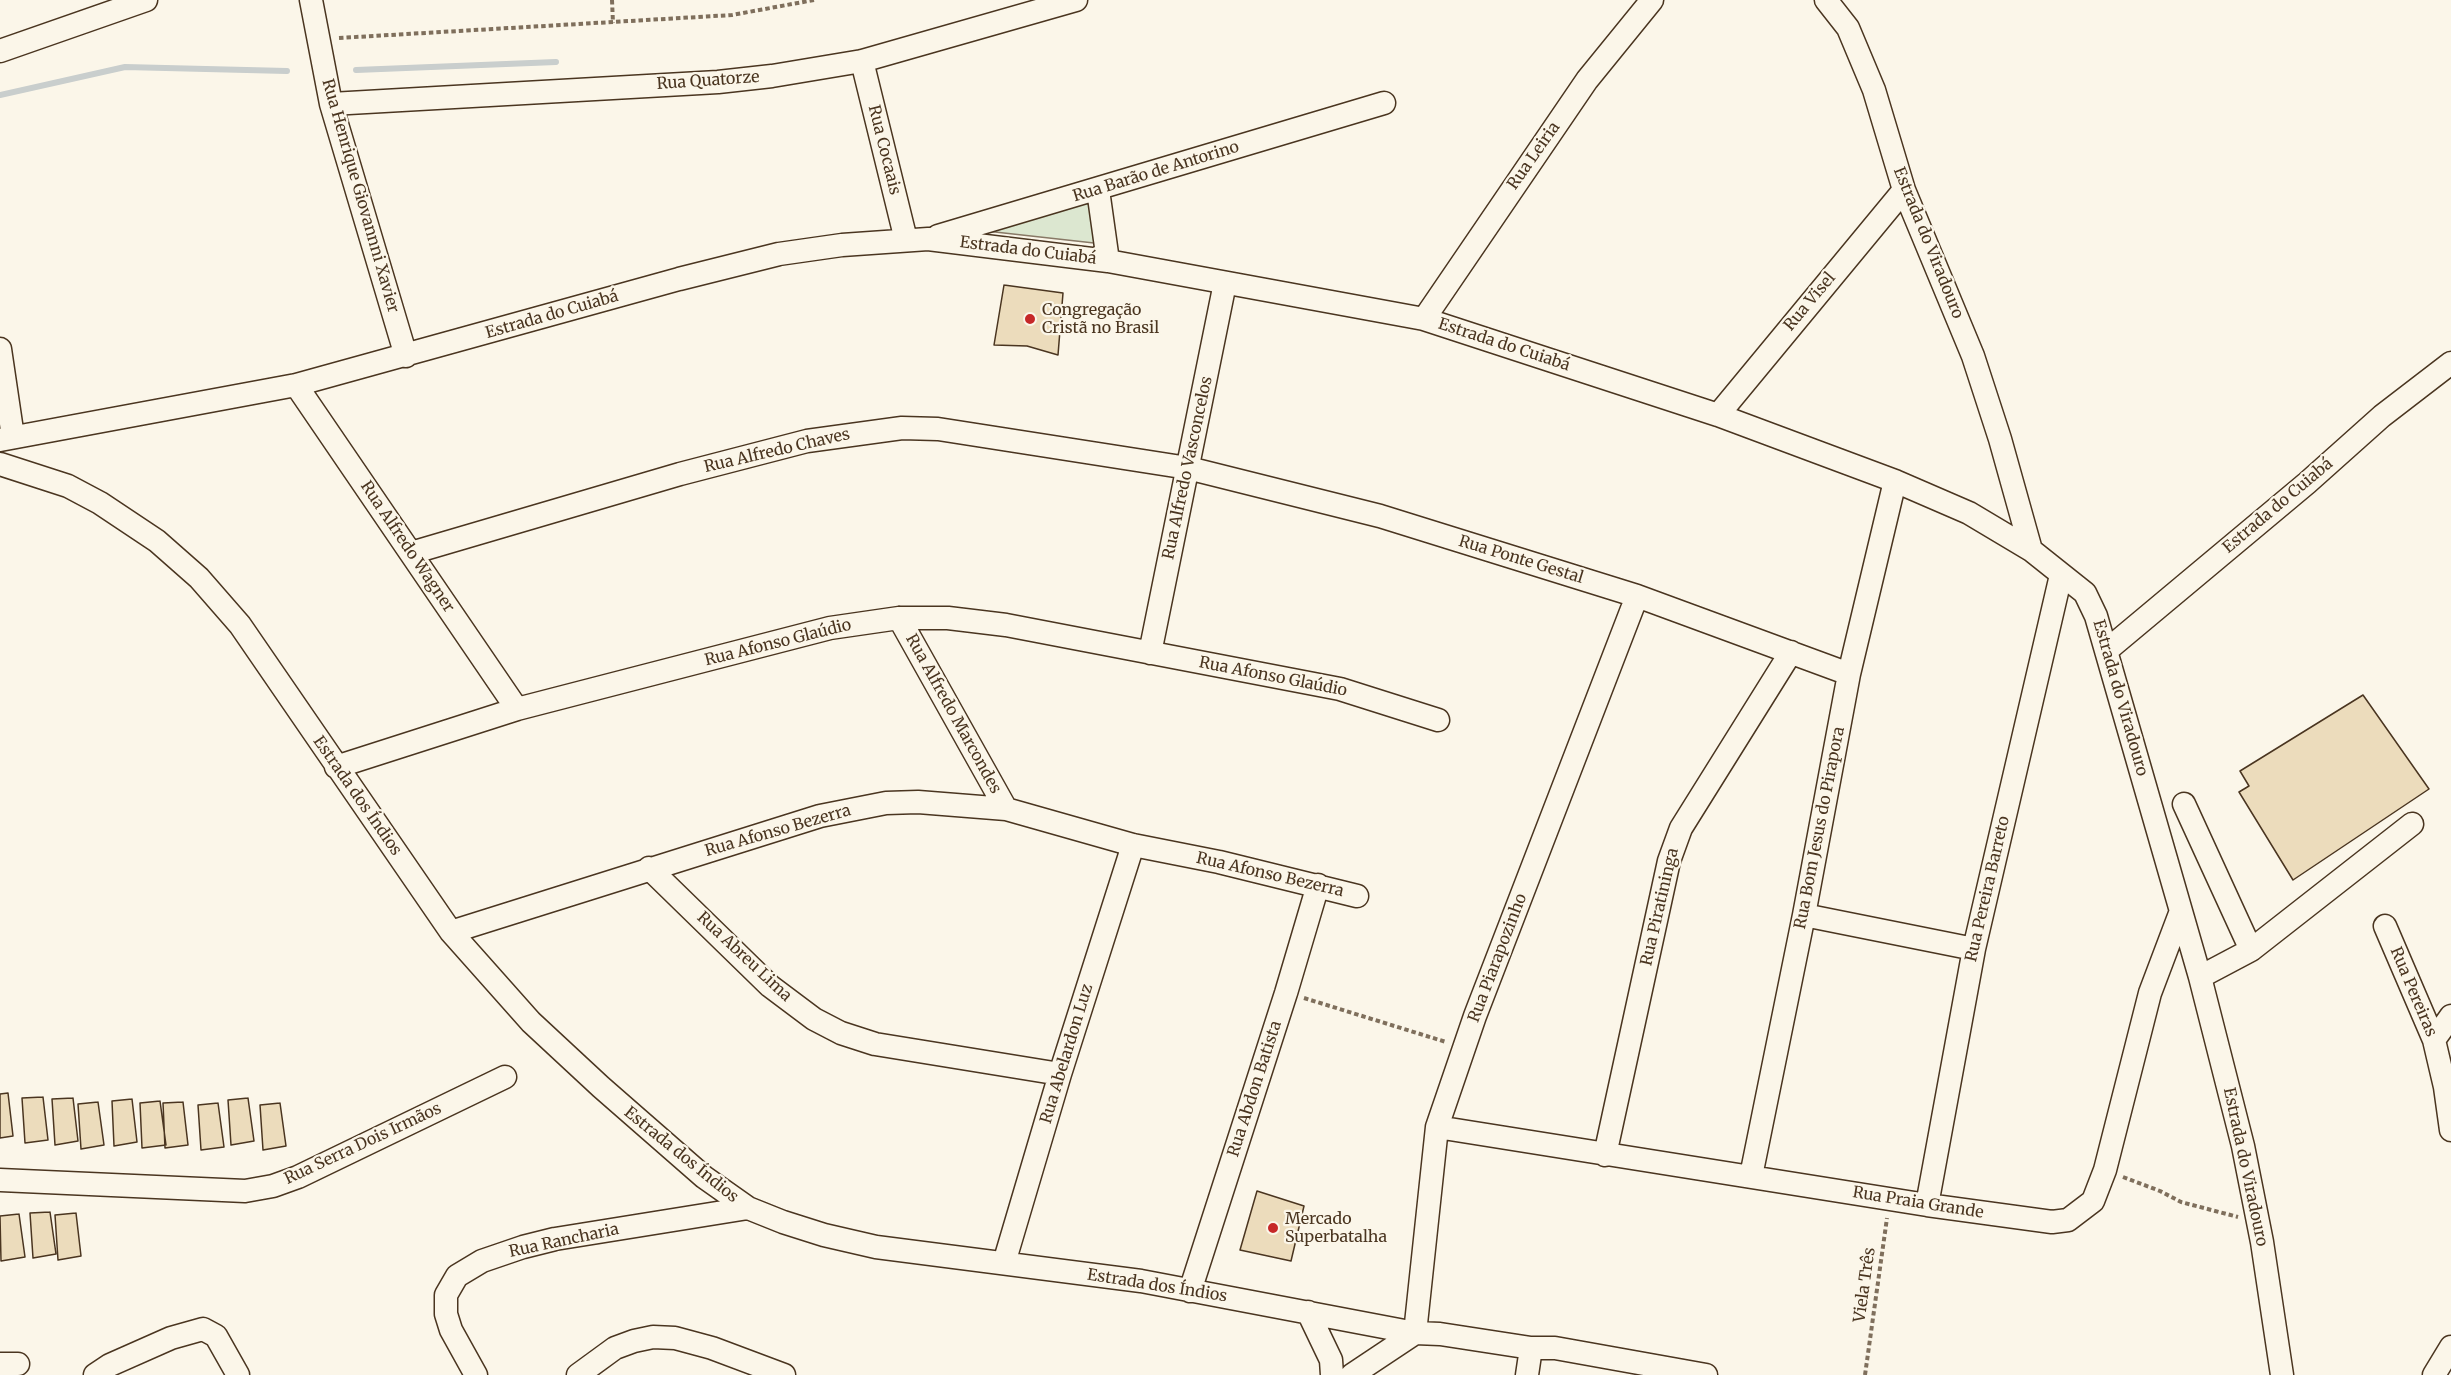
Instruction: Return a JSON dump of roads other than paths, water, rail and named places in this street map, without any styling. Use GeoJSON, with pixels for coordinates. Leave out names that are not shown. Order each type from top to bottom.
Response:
{"type":"FeatureCollection","features":[{"type":"Feature","properties":{"kind":"street"},"geometry":{"type":"LineString","coordinates":[[0,51],[146,0]]}},
{"type":"Feature","properties":{"kind":"street","name":"Rua Henrique Giovannni Xavier"},"geometry":{"type":"LineString","coordinates":[[311,0],[331,104],[406,356]]}},
{"type":"Feature","properties":{"kind":"street","name":"Rua Quatorze"},"geometry":{"type":"LineString","coordinates":[[331,104],[718,82],[772,76],[862,61],[1076,0]]}},
{"type":"Feature","properties":{"kind":"street","name":"Rua Leiria"},"geometry":{"type":"LineString","coordinates":[[1424,319],[1587,80],[1652,0]]}},
{"type":"Feature","properties":{"kind":"street","name":"Estrada do Viradouro"},"geometry":{"type":"LineString","coordinates":[[1826,0],[1848,28],[1874,90],[1904,190],[1973,356],[2000,439],[2031,550],[2085,593],[2096,616],[2200,977],[2243,1146],[2282,1375]]}},
{"type":"Feature","properties":{"kind":"street","name":"Rua Cocaais"},"geometry":{"type":"LineString","coordinates":[[862,61],[917,240]]}},
{"type":"Feature","properties":{"kind":"street","name":"Rua Barão de Antorino"},"geometry":{"type":"LineString","coordinates":[[917,240],[1098,190],[1384,103]]}},
{"type":"Feature","properties":{"kind":"street"},"geometry":{"type":"LineString","coordinates":[[1098,190],[1108,261]]}},
{"type":"Feature","properties":{"kind":"street","name":"Rua Visel"},"geometry":{"type":"LineString","coordinates":[[1718,415],[1904,190]]}},
{"type":"Feature","properties":{"kind":"street","name":"Estrada do Cuiabá"},"geometry":{"type":"LineString","coordinates":[[6,439],[296,386],[679,279],[779,254],[842,245],[917,240],[1108,261],[1424,319],[1718,415],[1894,480],[1969,513],[2031,550]]}},
{"type":"Feature","properties":{"kind":"street","name":"Rua Alfredo Vasconcelos"},"geometry":{"type":"LineString","coordinates":[[1150,652],[1225,283]]}},
{"type":"Feature","properties":{"kind":"street"},"geometry":{"type":"LineString","coordinates":[[0,349],[6,439]]}},
{"type":"Feature","properties":{"kind":"street","name":"Estrada do Cuiabá"},"geometry":{"type":"LineString","coordinates":[[2106,651],[2307,483],[2382,416],[2451,363]]}},
{"type":"Feature","properties":{"kind":"street","name":"Rua Alfredo Wagner"},"geometry":{"type":"LineString","coordinates":[[296,386],[517,709]]}},
{"type":"Feature","properties":{"kind":"street","name":"Rua Alfredo Chaves"},"geometry":{"type":"LineString","coordinates":[[411,553],[680,474],[807,441],[856,433],[902,428],[938,429],[1188,468]]}},
{"type":"Feature","properties":{"kind":"street","name":"Estrada dos Índios"},"geometry":{"type":"LineString","coordinates":[[0,464],[68,486],[100,503],[157,541],[199,578],[240,625],[451,932],[531,1022],[592,1079],[704,1177],[748,1208],[824,1235],[876,1247],[1141,1281],[1415,1333],[1440,1334],[1531,1348],[1556,1348],[1706,1375]]}},
{"type":"Feature","properties":{"kind":"street","name":"Rua Ponte Gestal"},"geometry":{"type":"LineString","coordinates":[[1188,468],[1380,516],[1637,597],[1849,674]]}},
{"type":"Feature","properties":{"kind":"street","name":"Rua Bom Jesus do Pirapora"},"geometry":{"type":"LineString","coordinates":[[1752,1176],[1849,674],[1894,480]]}},
{"type":"Feature","properties":{"kind":"street","name":"Rua Pereira Barreto"},"geometry":{"type":"LineString","coordinates":[[1927,1205],[1974,949],[2061,576]]}},
{"type":"Feature","properties":{"kind":"street","name":"Rua Piarapozinho"},"geometry":{"type":"LineString","coordinates":[[1415,1333],[1437,1127],[1464,1047],[1637,597]]}},
{"type":"Feature","properties":{"kind":"street","name":"Rua Afonso Glaúdio"},"geometry":{"type":"LineString","coordinates":[[336,767],[517,709],[830,628],[899,618],[948,618],[1006,625],[1150,652],[1340,689],[1438,720]]}},
{"type":"Feature","properties":{"kind":"street","name":"Rua Alfredo Marcondes"},"geometry":{"type":"LineString","coordinates":[[899,618],[1006,810]]}},
{"type":"Feature","properties":{"kind":"street","name":"Rua Piratininga"},"geometry":{"type":"LineString","coordinates":[[1605,1155],[1668,861],[1681,828],[1791,652]]}},
{"type":"Feature","properties":{"kind":"street","name":"Rua Afonso Bezerra"},"geometry":{"type":"LineString","coordinates":[[451,932],[819,816],[886,803],[918,802],[1006,810],[1133,845],[1219,862],[1357,896]]}},
{"type":"Feature","properties":{"kind":"street"},"geometry":{"type":"LineString","coordinates":[[2184,804],[2251,950]]}},
{"type":"Feature","properties":{"kind":"street"},"geometry":{"type":"LineString","coordinates":[[2200,977],[2251,950],[2412,824]]}},
{"type":"Feature","properties":{"kind":"street","name":"Rua Abelardon Luz"},"geometry":{"type":"LineString","coordinates":[[1004,1263],[1060,1074],[1133,845]]}},
{"type":"Feature","properties":{"kind":"street","name":"Rua Abreu Lima"},"geometry":{"type":"LineString","coordinates":[[649,868],[770,986],[814,1018],[842,1033],[874,1044],[1060,1074]]}},
{"type":"Feature","properties":{"kind":"street","name":"Rua Abdon Batista"},"geometry":{"type":"LineString","coordinates":[[1190,1291],[1286,993],[1318,885]]}},
{"type":"Feature","properties":{"kind":"street","name":"Rua Praia Grande"},"geometry":{"type":"LineString","coordinates":[[1437,1127],[1927,1205],[2052,1222],[2068,1220],[2093,1201],[2105,1170],[2150,993],[2181,911]]}},
{"type":"Feature","properties":{"kind":"street"},"geometry":{"type":"LineString","coordinates":[[1804,915],[1974,949]]}},
{"type":"Feature","properties":{"kind":"street","name":"Rua Pereiras"},"geometry":{"type":"LineString","coordinates":[[2385,926],[2434,1040],[2445,1087],[2451,1130]]}},
{"type":"Feature","properties":{"kind":"street"},"geometry":{"type":"LineString","coordinates":[[2434,1040],[2451,1016]]}},
{"type":"Feature","properties":{"kind":"street","name":"Rua Serra Dois Irmãos"},"geometry":{"type":"LineString","coordinates":[[0,1180],[246,1191],[273,1186],[297,1178],[505,1077]]}},
{"type":"Feature","properties":{"kind":"street","name":"Rua Rancharia"},"geometry":{"type":"LineString","coordinates":[[476,1375],[451,1330],[446,1314],[446,1296],[457,1276],[482,1261],[555,1239],[748,1208]]}},
{"type":"Feature","properties":{"kind":"street"},"geometry":{"type":"LineString","coordinates":[[1308,1312],[1328,1351],[1332,1375]]}},
{"type":"Feature","properties":{"kind":"street"},"geometry":{"type":"LineString","coordinates":[[95,1375],[110,1365],[171,1338],[203,1329],[216,1336],[238,1375]]}},
{"type":"Feature","properties":{"kind":"street"},"geometry":{"type":"LineString","coordinates":[[1352,1375],[1415,1333]]}},
{"type":"Feature","properties":{"kind":"street"},"geometry":{"type":"LineString","coordinates":[[578,1375],[615,1348],[653,1337],[675,1338],[712,1348],[784,1375]]}},
{"type":"Feature","properties":{"kind":"street"},"geometry":{"type":"LineString","coordinates":[[2434,1375],[2451,1347]]}},
{"type":"Feature","properties":{"kind":"street"},"geometry":{"type":"LineString","coordinates":[[1527,1375],[1531,1348]]}},
{"type":"Feature","properties":{"kind":"waterway"},"geometry":{"type":"LineString","coordinates":[[356,70],[556,62]]}},
{"type":"Feature","properties":{"kind":"waterway"},"geometry":{"type":"LineString","coordinates":[[0,95],[125,67],[287,71]]}},
{"type":"Feature","properties":{"kind":"place","name":"Congregação Cristã no Brasil"},"geometry":{"type":"Point","coordinates":[1030,319]}},
{"type":"Feature","properties":{"kind":"place","name":"Mercado Superbatalha"},"geometry":{"type":"Point","coordinates":[1273,1228]}}]}
